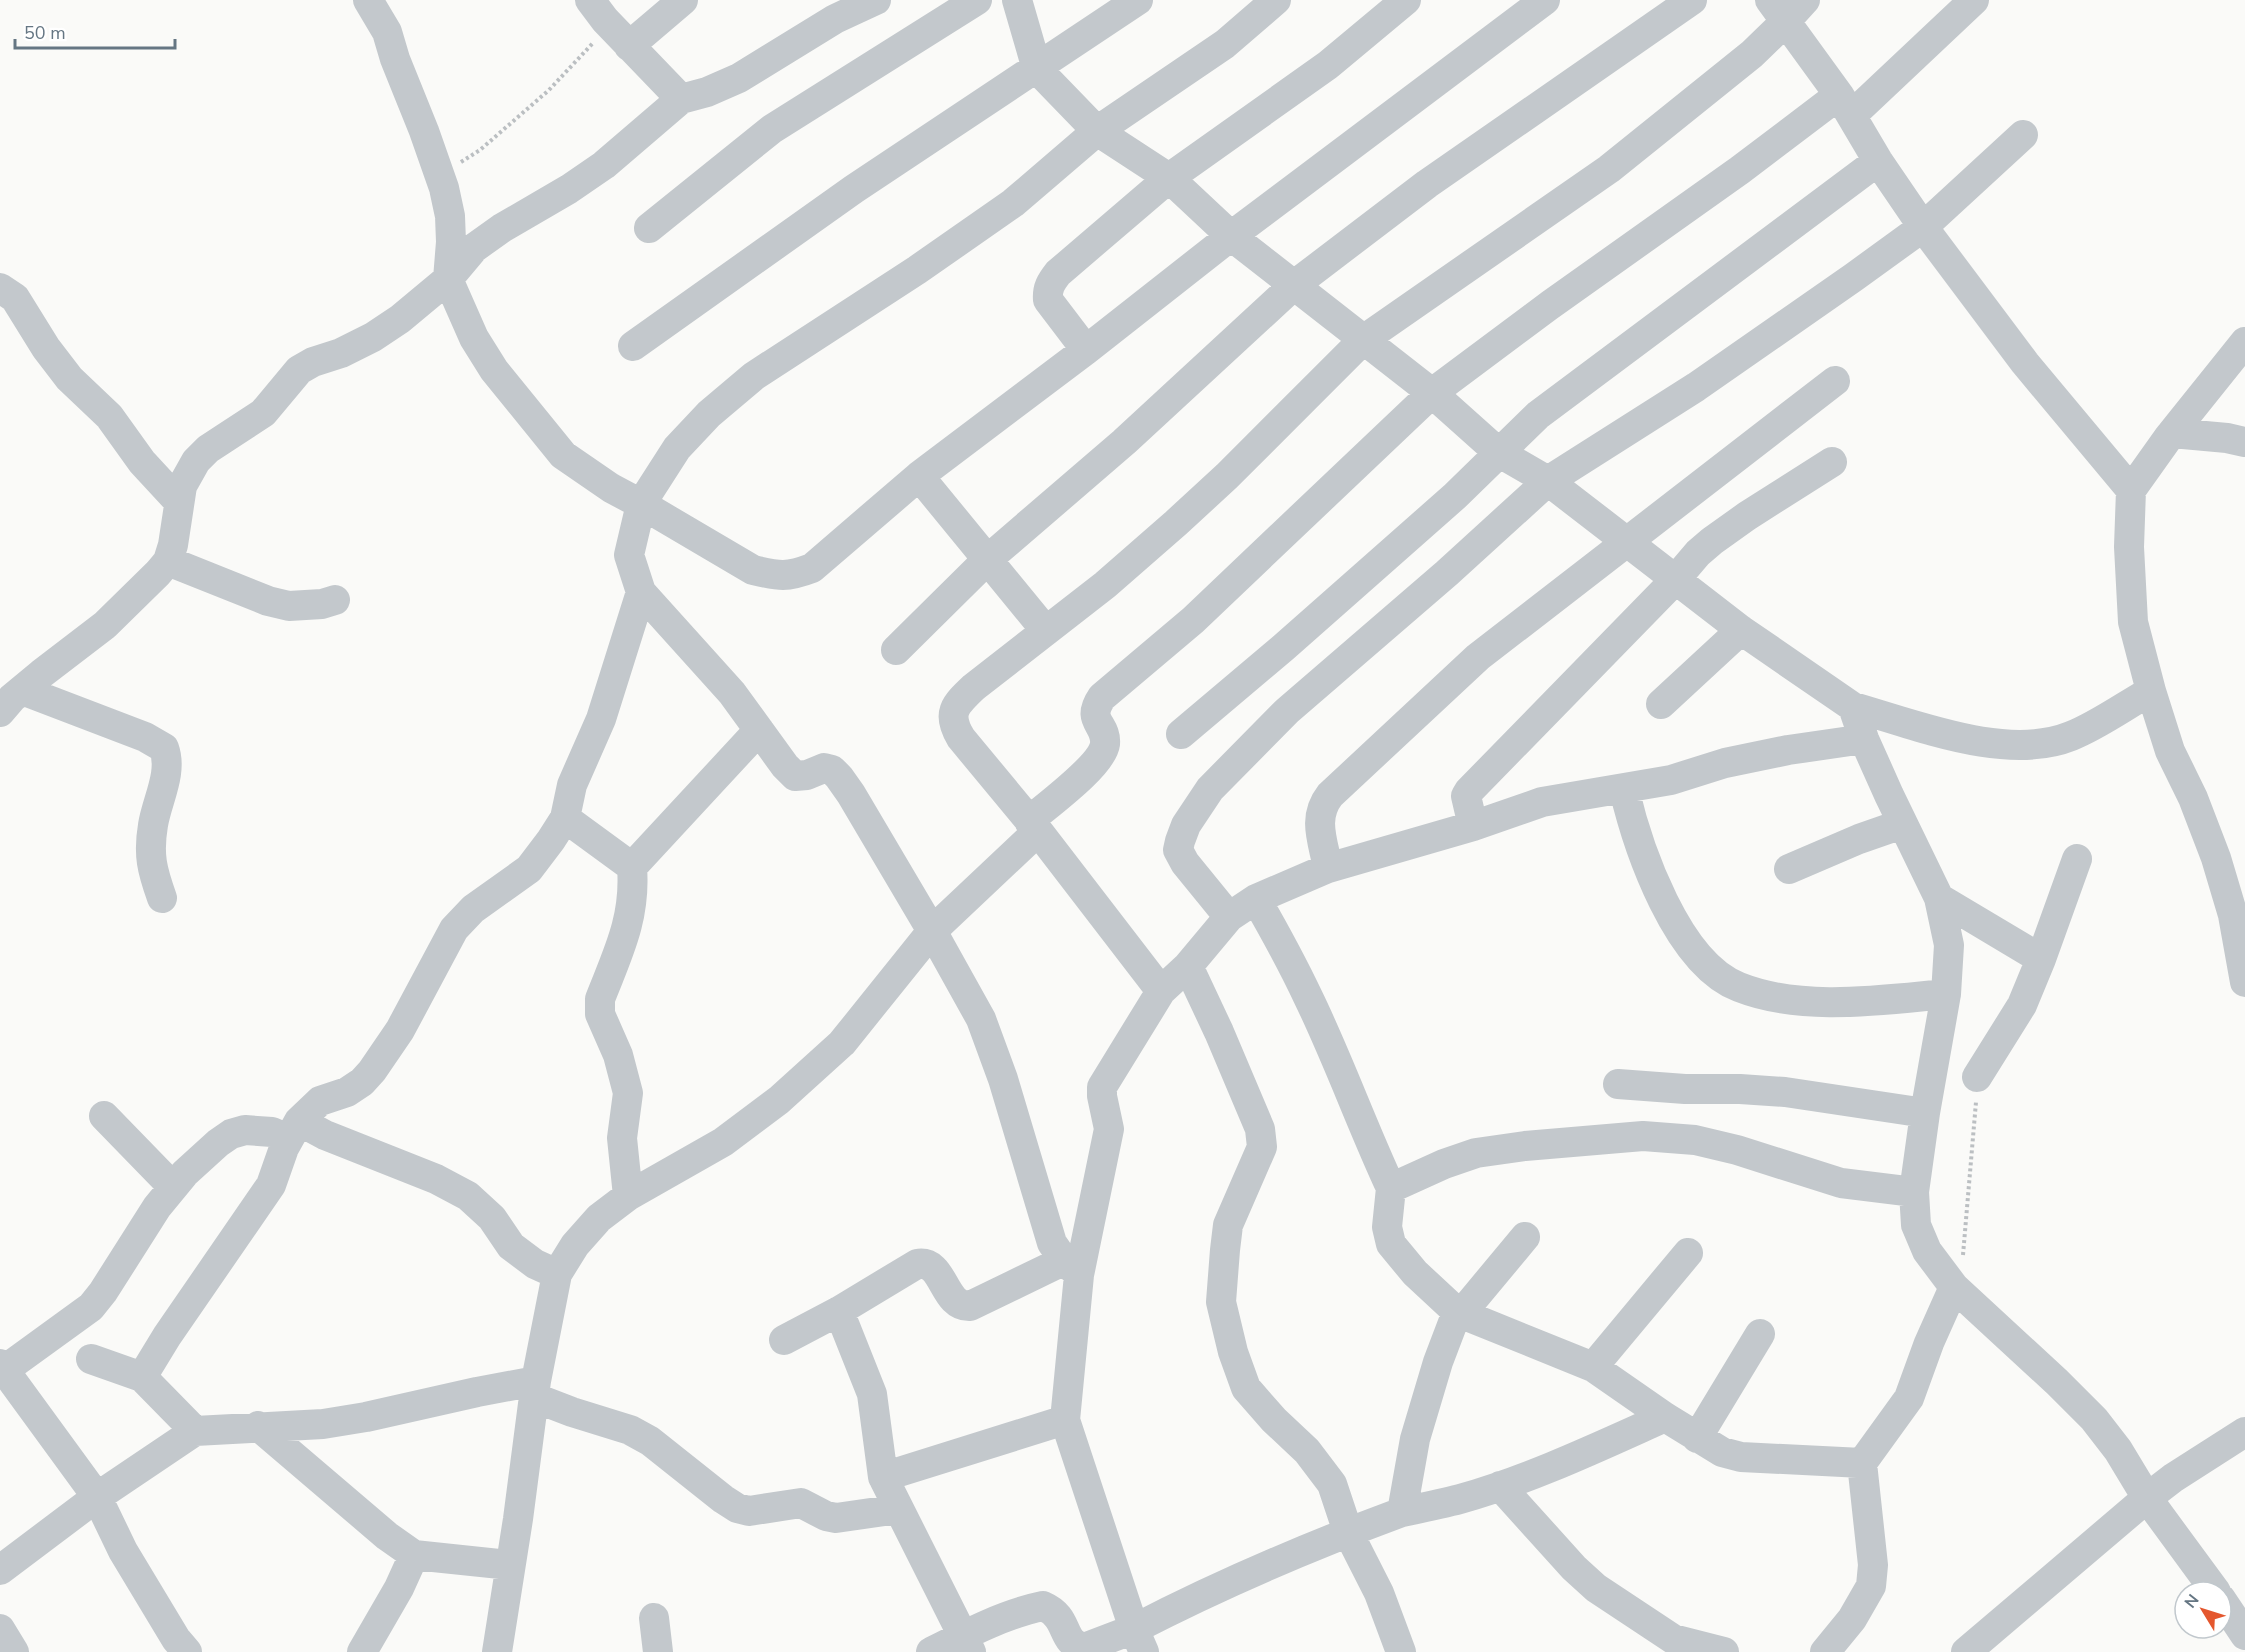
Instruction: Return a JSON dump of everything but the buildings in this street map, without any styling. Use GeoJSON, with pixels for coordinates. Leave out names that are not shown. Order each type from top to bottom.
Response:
{"type":"FeatureCollection","features":[{"type":"Feature","properties":{"kind":"street"},"geometry":{"type":"LineString","coordinates":[[368,0],[387,32],[438,171],[450,216],[451,242],[448,279],[474,338],[494,370],[563,454],[611,488],[753,570],[773,575],[793,575],[812,568],[919,476],[1086,350],[1231,236],[1545,0]]}},
{"type":"Feature","properties":{"kind":"street"},"geometry":{"type":"LineString","coordinates":[[590,0],[608,24],[681,99]]}},
{"type":"Feature","properties":{"kind":"street"},"geometry":{"type":"LineString","coordinates":[[629,46],[683,0]]}},
{"type":"Feature","properties":{"kind":"street"},"geometry":{"type":"LineString","coordinates":[[0,712],[22,690],[105,625],[168,561],[178,524],[178,501],[182,486],[196,461],[208,449],[263,413],[299,370],[373,337],[400,319],[448,279],[474,248],[501,228],[569,189],[604,165],[681,99],[707,92],[739,78],[835,19],[876,0]]}},
{"type":"Feature","properties":{"kind":"street"},"geometry":{"type":"LineString","coordinates":[[649,228],[772,129],[977,0]]}},
{"type":"Feature","properties":{"kind":"street"},"geometry":{"type":"LineString","coordinates":[[1017,0],[1036,69],[1097,131],[1169,178],[1231,236],[1432,393],[1498,452],[1548,481],[1741,630],[1853,707],[1976,741],[2010,746],[2039,744],[2071,736],[2151,690]]}},
{"type":"Feature","properties":{"kind":"street"},"geometry":{"type":"LineString","coordinates":[[633,346],[854,189],[1138,0]]}},
{"type":"Feature","properties":{"kind":"street"},"geometry":{"type":"LineString","coordinates":[[1072,1268],[1052,1243],[1047,1230],[1003,1078],[981,1019],[852,794],[832,770],[824,768],[800,776],[791,774],[732,693],[641,592],[629,555],[641,504],[677,448],[709,414],[754,376],[916,270],[1013,203],[1097,131],[1225,44],[1276,0]]}},
{"type":"Feature","properties":{"kind":"street"},"geometry":{"type":"LineString","coordinates":[[1086,350],[1048,300],[1047,291],[1058,273],[1169,178],[1328,65],[1406,0]]}},
{"type":"Feature","properties":{"kind":"street"},"geometry":{"type":"LineString","coordinates":[[896,650],[988,560],[1124,442],[1293,286],[1427,184],[1692,0]]}},
{"type":"Feature","properties":{"kind":"street"},"geometry":{"type":"LineString","coordinates":[[1161,991],[1033,826],[961,738],[953,725],[954,712],[960,700],[1105,585],[1227,476],[1363,340],[1609,169],[1701,98],[1752,54],[1778,11],[1805,0]]}},
{"type":"Feature","properties":{"kind":"street"},"geometry":{"type":"LineString","coordinates":[[497,1652],[534,1389],[557,1274],[575,1245],[599,1218],[628,1196],[723,1142],[779,1100],[842,1043],[932,931],[1103,752],[1104,738],[1095,712],[1095,707],[1102,697],[1192,621],[1432,393],[1550,305],[1740,170],[1846,105],[1974,0]]}},
{"type":"Feature","properties":{"kind":"street"},"geometry":{"type":"LineString","coordinates":[[1778,11],[1846,105],[1878,161],[1923,227],[2025,363],[2131,490]]}},
{"type":"Feature","properties":{"kind":"street"},"geometry":{"type":"LineString","coordinates":[[1230,917],[1185,863],[1178,850],[1186,825],[1210,789],[1287,711],[1447,573],[1548,481],[1696,387],[1854,278],[1923,227],[2023,135]]}},
{"type":"Feature","properties":{"kind":"street"},"geometry":{"type":"LineString","coordinates":[[1181,734],[1284,647],[1455,496],[1538,415],[1878,161]]}},
{"type":"Feature","properties":{"kind":"street"},"geometry":{"type":"LineString","coordinates":[[0,288],[15,298],[46,348],[69,378],[109,416],[142,462],[178,501]]}},
{"type":"Feature","properties":{"kind":"street"},"geometry":{"type":"LineString","coordinates":[[2245,342],[2172,433],[2131,490],[2129,547],[2133,622],[2151,690],[2170,750],[2193,798],[2216,858],[2233,915],[2245,982]]}},
{"type":"Feature","properties":{"kind":"street"},"geometry":{"type":"LineString","coordinates":[[1328,868],[1320,813],[1330,795],[1478,657],[1835,381]]}},
{"type":"Feature","properties":{"kind":"street"},"geometry":{"type":"LineString","coordinates":[[2172,433],[2228,438],[2245,442]]}},
{"type":"Feature","properties":{"kind":"street"},"geometry":{"type":"LineString","coordinates":[[1473,826],[1466,796],[1469,791],[1675,580],[1698,553],[1747,516],[1832,462]]}},
{"type":"Feature","properties":{"kind":"street"},"geometry":{"type":"LineString","coordinates":[[919,476],[1046,631]]}},
{"type":"Feature","properties":{"kind":"street"},"geometry":{"type":"LineString","coordinates":[[168,561],[268,601],[289,606],[322,604],[335,600]]}},
{"type":"Feature","properties":{"kind":"street"},"geometry":{"type":"LineString","coordinates":[[142,1377],[167,1336],[271,1185],[293,1130],[320,1101],[347,1092],[362,1082],[372,1071],[400,1030],[454,929],[473,909],[530,869],[565,818],[572,785],[601,719],[641,592]]}},
{"type":"Feature","properties":{"kind":"street"},"geometry":{"type":"LineString","coordinates":[[1661,704],[1741,630]]}},
{"type":"Feature","properties":{"kind":"street"},"geometry":{"type":"LineString","coordinates":[[22,690],[145,737],[164,748],[168,758],[167,771],[153,826],[150,852],[151,869],[162,898]]}},
{"type":"Feature","properties":{"kind":"street"},"geometry":{"type":"LineString","coordinates":[[1853,707],[1864,739],[1902,824],[1939,898],[1948,945],[1946,994],[1914,1192],[1916,1225],[1927,1251],[1950,1282],[2094,1419],[2118,1450],[2147,1498],[2207,1580]]}},
{"type":"Feature","properties":{"kind":"street"},"geometry":{"type":"LineString","coordinates":[[628,1196],[622,1138],[628,1093],[618,1055],[603,1024],[599,1007],[632,907],[632,867],[759,730]]}},
{"type":"Feature","properties":{"kind":"street"},"geometry":{"type":"LineString","coordinates":[[1139,1640],[1065,1420],[1072,1268],[1109,1129],[1102,1087],[1161,991],[1188,966],[1230,917],[1256,899],[1328,868],[1473,826],[1542,802],[1671,780],[1725,764],[1788,750],[1864,739]]}},
{"type":"Feature","properties":{"kind":"street"},"geometry":{"type":"LineString","coordinates":[[1624,789],[1632,824],[1656,885],[1694,951],[1709,969],[1723,979],[1751,991],[1812,1002],[1842,1003],[1946,994]]}},
{"type":"Feature","properties":{"kind":"street"},"geometry":{"type":"LineString","coordinates":[[565,818],[632,867]]}},
{"type":"Feature","properties":{"kind":"street"},"geometry":{"type":"LineString","coordinates":[[1789,869],[1859,839],[1902,824]]}},
{"type":"Feature","properties":{"kind":"street"},"geometry":{"type":"LineString","coordinates":[[1977,1077],[2022,1005],[2077,859]]}},
{"type":"Feature","properties":{"kind":"street"},"geometry":{"type":"LineString","coordinates":[[1939,898],[2041,959]]}},
{"type":"Feature","properties":{"kind":"street"},"geometry":{"type":"LineString","coordinates":[[1256,899],[1286,952],[1310,1002],[1391,1188],[1387,1227],[1391,1244],[1415,1273],[1459,1313],[1593,1366],[1665,1417],[1722,1452],[1741,1456],[1862,1463]]}},
{"type":"Feature","properties":{"kind":"street"},"geometry":{"type":"LineString","coordinates":[[1188,966],[1253,1112],[1260,1130],[1262,1147],[1228,1225],[1221,1302],[1233,1352],[1246,1388],[1274,1420],[1307,1450],[1332,1484],[1348,1532],[1379,1593],[1401,1652]]}},
{"type":"Feature","properties":{"kind":"street"},"geometry":{"type":"LineString","coordinates":[[1618,1084],[1785,1092],[1925,1113]]}},
{"type":"Feature","properties":{"kind":"street"},"geometry":{"type":"LineString","coordinates":[[104,1116],[173,1187]]}},
{"type":"Feature","properties":{"kind":"street"},"geometry":{"type":"LineString","coordinates":[[187,1652],[176,1639],[123,1551],[97,1497],[6,1381],[91,1307],[157,1207],[184,1173],[231,1134],[245,1130],[272,1132],[293,1130],[325,1135],[436,1179],[468,1196],[492,1218],[511,1246],[535,1264],[557,1274]]}},
{"type":"Feature","properties":{"kind":"street"},"geometry":{"type":"LineString","coordinates":[[1391,1188],[1443,1164],[1476,1153],[1525,1146],[1643,1136],[1695,1140],[1737,1150],[1841,1183],[1914,1192]]}},
{"type":"Feature","properties":{"kind":"street"},"geometry":{"type":"LineString","coordinates":[[1402,1512],[1415,1439],[1438,1362],[1459,1313],[1525,1237]]}},
{"type":"Feature","properties":{"kind":"street"},"geometry":{"type":"LineString","coordinates":[[1593,1366],[1688,1253]]}},
{"type":"Feature","properties":{"kind":"street"},"geometry":{"type":"LineString","coordinates":[[784,1340],[839,1311],[916,1264],[923,1263],[930,1266],[939,1275],[951,1297],[963,1306],[970,1306],[1072,1268]]}},
{"type":"Feature","properties":{"kind":"street"},"geometry":{"type":"LineString","coordinates":[[1825,1652],[1852,1619],[1871,1586],[1873,1565],[1862,1463],[1909,1398],[1950,1282]]}},
{"type":"Feature","properties":{"kind":"street"},"geometry":{"type":"LineString","coordinates":[[839,1311],[872,1394],[883,1477],[967,1644]]}},
{"type":"Feature","properties":{"kind":"street"},"geometry":{"type":"LineString","coordinates":[[1697,1438],[1760,1334]]}},
{"type":"Feature","properties":{"kind":"street"},"geometry":{"type":"LineString","coordinates":[[91,1359],[142,1377],[195,1431]]}},
{"type":"Feature","properties":{"kind":"street"},"geometry":{"type":"LineString","coordinates":[[0,1570],[97,1497],[195,1431],[322,1424],[366,1417],[477,1392],[534,1389],[572,1412],[630,1430],[650,1440],[737,1508],[749,1511],[801,1503],[826,1516],[836,1518],[898,1509]]}},
{"type":"Feature","properties":{"kind":"street"},"geometry":{"type":"LineString","coordinates":[[931,1652],[967,1644],[1030,1608],[1043,1606],[1059,1616],[1070,1641],[1076,1646],[1083,1648],[1139,1640],[1206,1592],[1348,1532],[1402,1512],[1500,1486],[1574,1458],[1665,1417]]}},
{"type":"Feature","properties":{"kind":"street"},"geometry":{"type":"LineString","coordinates":[[883,1477],[1065,1420]]}},
{"type":"Feature","properties":{"kind":"street"},"geometry":{"type":"LineString","coordinates":[[258,1426],[387,1536],[414,1555],[510,1565]]}},
{"type":"Feature","properties":{"kind":"street"},"geometry":{"type":"LineString","coordinates":[[1966,1652],[2147,1498],[2173,1478],[2245,1432]]}},
{"type":"Feature","properties":{"kind":"street"},"geometry":{"type":"LineString","coordinates":[[1500,1486],[1574,1568],[1596,1588],[1673,1639],[1724,1652]]}},
{"type":"Feature","properties":{"kind":"street"},"geometry":{"type":"LineString","coordinates":[[362,1652],[399,1588],[414,1555]]}},
{"type":"Feature","properties":{"kind":"street"},"geometry":{"type":"LineString","coordinates":[[2233,1617],[2245,1635]]}},
{"type":"Feature","properties":{"kind":"street"},"geometry":{"type":"LineString","coordinates":[[654,1618],[658,1652]]}},
{"type":"Feature","properties":{"kind":"street"},"geometry":{"type":"LineString","coordinates":[[0,1629],[14,1652]]}},
{"type":"Feature","properties":{"kind":"path"},"geometry":{"type":"LineString","coordinates":[[438,171],[464,160],[490,142],[562,77],[608,24]]}},
{"type":"Feature","properties":{"kind":"path"},"geometry":{"type":"LineString","coordinates":[[1950,1282],[1962,1259],[1966,1201],[1975,1133],[1977,1077]]}}]}
